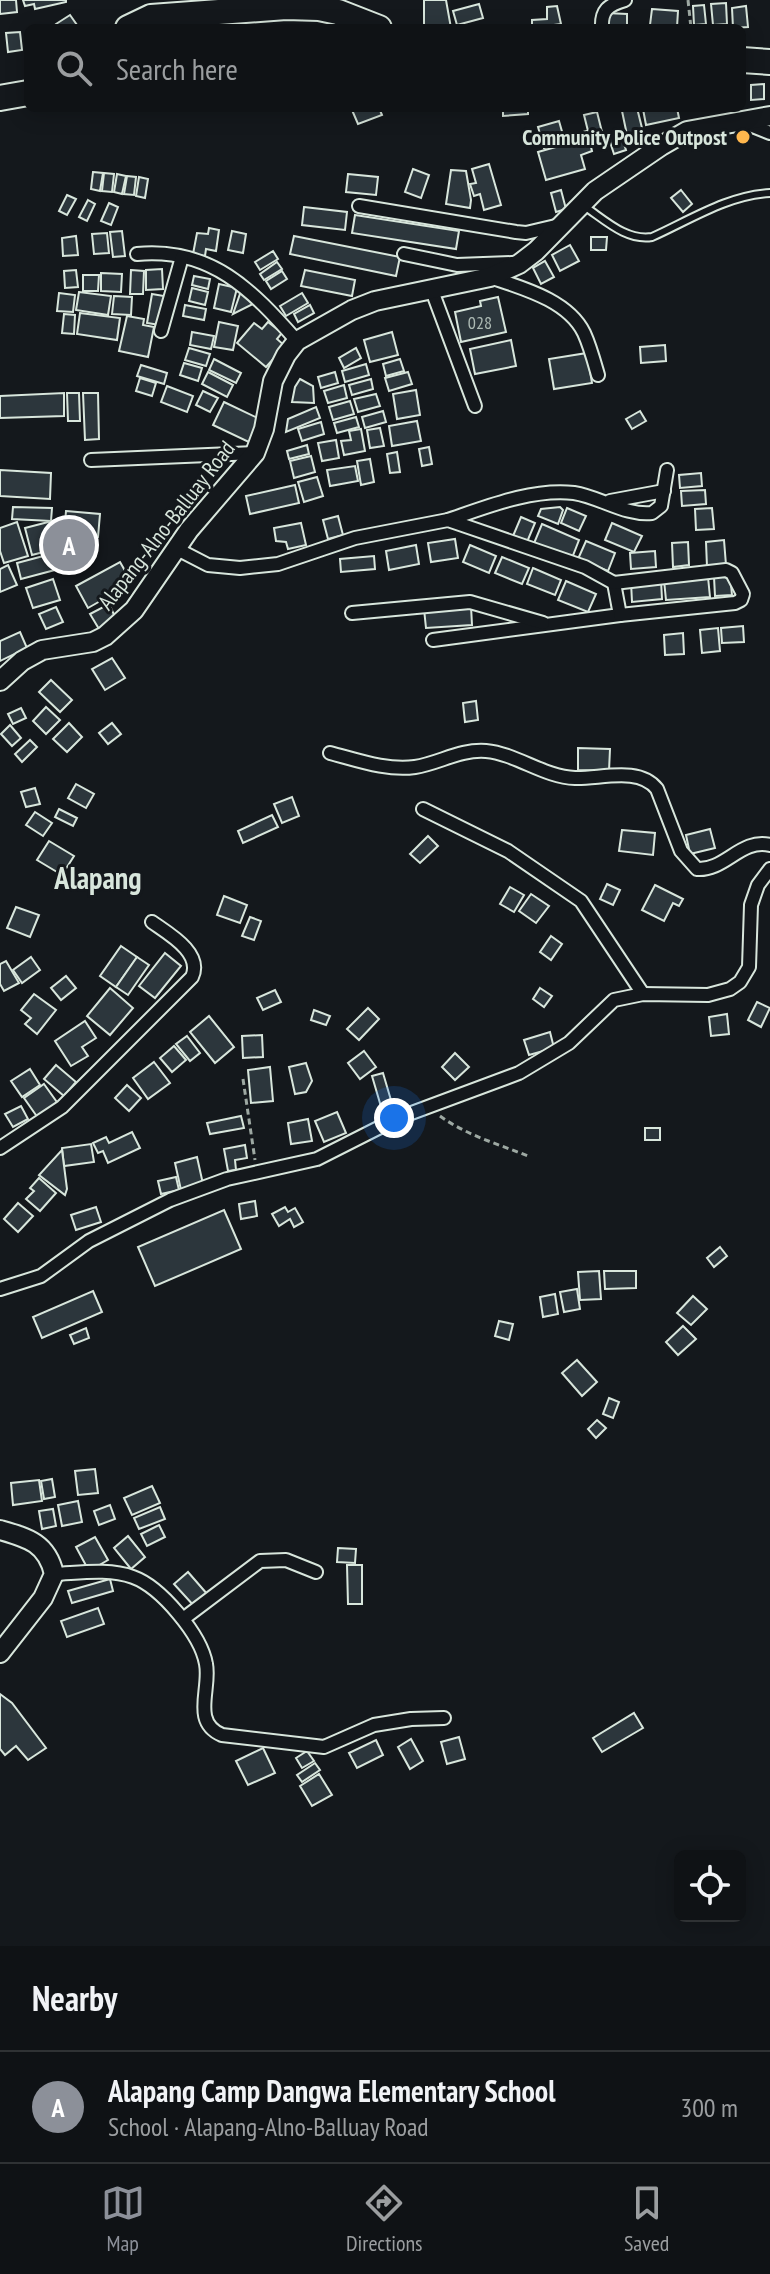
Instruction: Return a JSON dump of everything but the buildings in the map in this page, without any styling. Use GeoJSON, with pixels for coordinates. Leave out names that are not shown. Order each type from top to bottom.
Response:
{"type":"FeatureCollection","features":[{"type":"Feature","properties":{"kind":"highway"},"geometry":{"type":"LineString","coordinates":[[136,24],[151,17],[175,14],[333,6],[371,24]]}},
{"type":"Feature","properties":{"kind":"highway"},"geometry":{"type":"LineString","coordinates":[[746,60],[770,62]]}},
{"type":"Feature","properties":{"kind":"highway"},"geometry":{"type":"LineString","coordinates":[[0,98],[24,94]]}},
{"type":"Feature","properties":{"kind":"main road","name":"Alapang-Alno-Balluay Road"},"geometry":{"type":"LineString","coordinates":[[3,675],[42,650],[93,642],[118,627],[152,588],[206,508],[255,453],[264,429],[273,381],[297,341],[352,310],[375,301],[490,277],[519,264],[536,251],[581,204],[617,175],[687,131],[770,116]]}},
{"type":"Feature","properties":{"kind":"main road"},"geometry":{"type":"LineString","coordinates":[[0,1530],[40,1544],[48,1554],[54,1574],[43,1598],[0,1653]]}},
{"type":"Feature","properties":{"kind":"street"},"geometry":{"type":"LineString","coordinates":[[602,24],[603,12],[610,4],[625,0]]}},
{"type":"Feature","properties":{"kind":"street"},"geometry":{"type":"LineString","coordinates":[[740,121],[770,133]]}},
{"type":"Feature","properties":{"kind":"street"},"geometry":{"type":"LineString","coordinates":[[359,206],[526,233],[563,224]]}},
{"type":"Feature","properties":{"kind":"street"},"geometry":{"type":"LineString","coordinates":[[137,254],[159,252],[210,266],[251,291],[297,341]]}},
{"type":"Feature","properties":{"kind":"street"},"geometry":{"type":"LineString","coordinates":[[404,254],[457,265],[519,264]]}},
{"type":"Feature","properties":{"kind":"street"},"geometry":{"type":"LineString","coordinates":[[161,331],[182,257]]}},
{"type":"Feature","properties":{"kind":"street"},"geometry":{"type":"LineString","coordinates":[[490,277],[534,294],[568,313],[583,332],[598,375]]}},
{"type":"Feature","properties":{"kind":"street"},"geometry":{"type":"LineString","coordinates":[[431,288],[475,406]]}},
{"type":"Feature","properties":{"kind":"street"},"geometry":{"type":"LineString","coordinates":[[91,460],[255,453]]}},
{"type":"Feature","properties":{"kind":"street"},"geometry":{"type":"LineString","coordinates":[[177,549],[208,565],[240,568],[278,564],[355,538],[448,520],[512,500],[551,493],[576,493],[634,512],[652,513],[661,506],[667,470]]}},
{"type":"Feature","properties":{"kind":"street"},"geometry":{"type":"LineString","coordinates":[[607,502],[664,491]]}},
{"type":"Feature","properties":{"kind":"street"},"geometry":{"type":"LineString","coordinates":[[433,640],[735,603],[741,600],[743,594],[732,573],[726,570],[614,583],[585,567],[448,520]]}},
{"type":"Feature","properties":{"kind":"street"},"geometry":{"type":"LineString","coordinates":[[614,583],[620,615]]}},
{"type":"Feature","properties":{"kind":"street"},"geometry":{"type":"LineString","coordinates":[[352,613],[470,602],[546,624]]}},
{"type":"Feature","properties":{"kind":"street"},"geometry":{"type":"LineString","coordinates":[[330,753],[407,768],[461,753],[489,752],[562,777],[638,777],[652,783],[657,789],[681,851],[697,869],[713,867],[744,847],[763,843],[770,845]]}},
{"type":"Feature","properties":{"kind":"street"},"geometry":{"type":"LineString","coordinates":[[423,809],[508,851],[581,901],[643,994]]}},
{"type":"Feature","properties":{"kind":"street"},"geometry":{"type":"LineString","coordinates":[[0,1289],[41,1276],[89,1241],[148,1209],[219,1182],[317,1159],[398,1118],[496,1084],[536,1064],[579,1036],[614,1000],[643,994],[708,995],[740,982],[749,967],[750,914],[754,896],[770,869]]}},
{"type":"Feature","properties":{"kind":"street"},"geometry":{"type":"LineString","coordinates":[[0,1148],[62,1107],[192,977],[195,966],[189,953],[152,922]]}},
{"type":"Feature","properties":{"kind":"street"},"geometry":{"type":"LineString","coordinates":[[183,1619],[260,1561],[286,1560],[316,1572]]}},
{"type":"Feature","properties":{"kind":"street"},"geometry":{"type":"LineString","coordinates":[[54,1574],[106,1572],[134,1577],[158,1595],[183,1619],[206,1661],[206,1721],[208,1727],[222,1735],[324,1747],[374,1725],[444,1718]]}},
{"type":"Feature","properties":{"kind":"lane"},"geometry":{"type":"LineString","coordinates":[[581,204],[629,236],[640,239],[652,237],[729,201],[752,194],[770,193]]}},
{"type":"Feature","properties":{"kind":"path"},"geometry":{"type":"LineString","coordinates":[[688,0],[691,24]]}},
{"type":"Feature","properties":{"kind":"path"},"geometry":{"type":"LineString","coordinates":[[243,1079],[257,1172]]}},
{"type":"Feature","properties":{"kind":"path"},"geometry":{"type":"LineString","coordinates":[[427,1106],[452,1125],[528,1156]]}},
{"type":"Feature","properties":{"kind":"place","name":"Community Police Outpost"},"geometry":{"type":"Point","coordinates":[743,137]}},
{"type":"Feature","properties":{"kind":"place","name":"Alapang Camp Dangwa Elementary School"},"geometry":{"type":"Point","coordinates":[69,545]}},
{"type":"Feature","properties":{"kind":"district","name":"Alapang"},"geometry":{"type":"Point","coordinates":[98,877]}}]}
